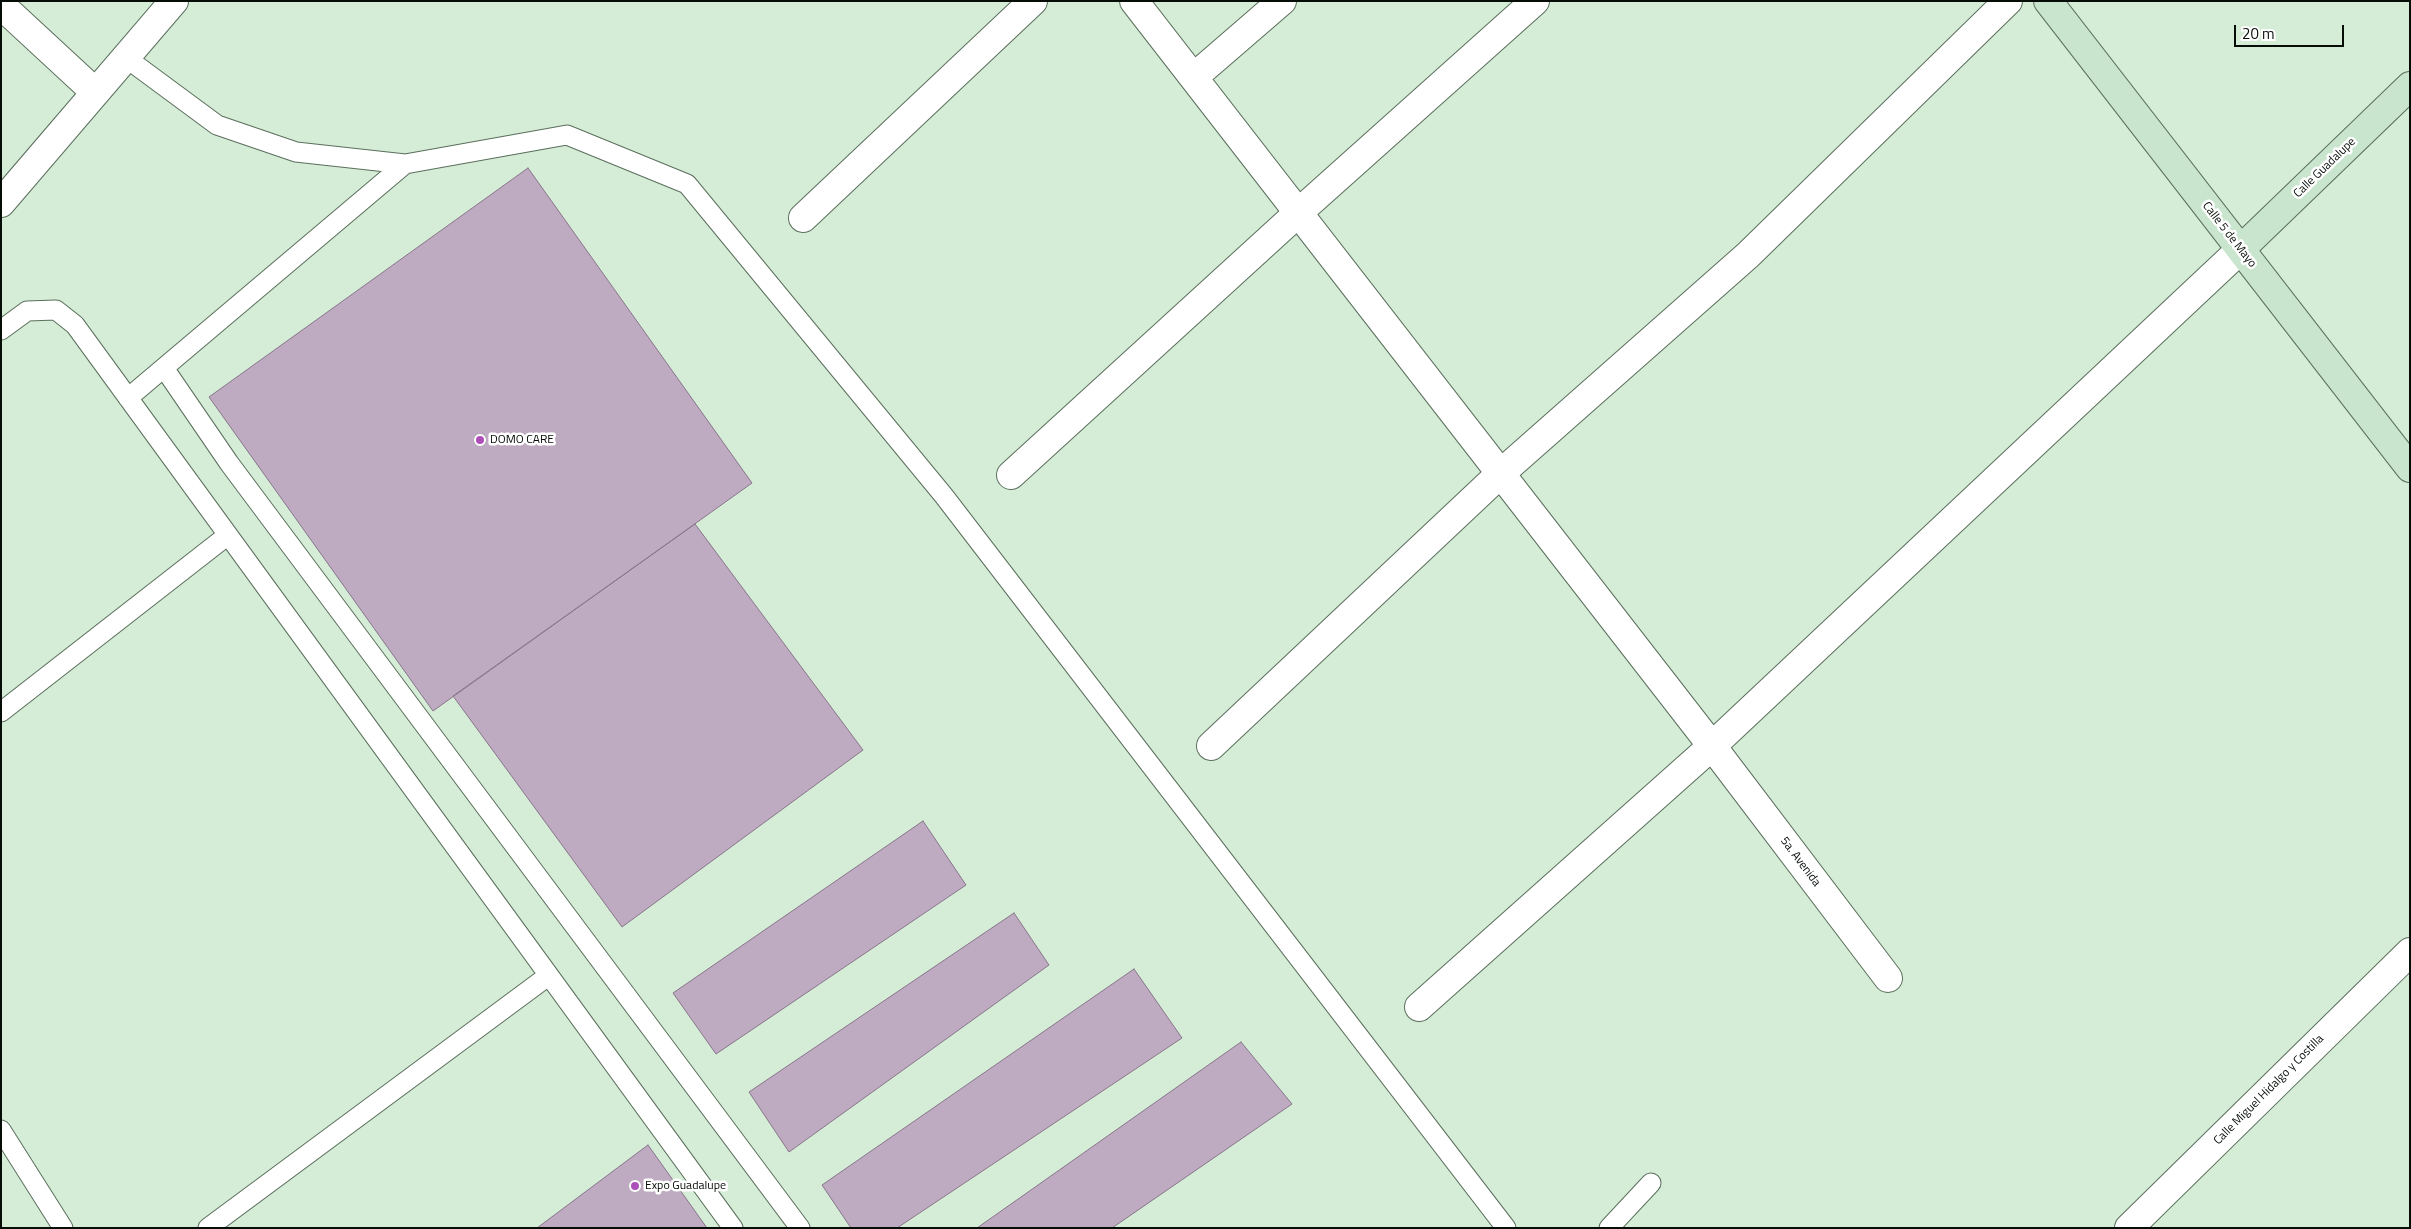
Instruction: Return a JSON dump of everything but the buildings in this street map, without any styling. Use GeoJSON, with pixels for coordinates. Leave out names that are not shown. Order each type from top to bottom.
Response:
{"type":"FeatureCollection","features":[{"type":"Feature","properties":{"kind":"street"},"geometry":{"type":"LineString","coordinates":[[1,203],[174,1]]}},
{"type":"Feature","properties":{"kind":"street"},"geometry":{"type":"LineString","coordinates":[[803,218],[1033,1]]}},
{"type":"Feature","properties":{"kind":"street","name":"5a. Avenida"},"geometry":{"type":"LineString","coordinates":[[1134,1],[1712,746],[1888,978]]}},
{"type":"Feature","properties":{"kind":"street"},"geometry":{"type":"LineString","coordinates":[[1194,77],[1282,1]]}},
{"type":"Feature","properties":{"kind":"street"},"geometry":{"type":"LineString","coordinates":[[1011,475],[1298,213],[1535,1]]}},
{"type":"Feature","properties":{"kind":"street"},"geometry":{"type":"LineString","coordinates":[[1210,746],[1500,474],[1748,255],[2008,1]]}},
{"type":"Feature","properties":{"kind":"street","name":"Calle 5 de Mayo"},"geometry":{"type":"LineString","coordinates":[[2048,1],[2410,468]]}},
{"type":"Feature","properties":{"kind":"street"},"geometry":{"type":"LineString","coordinates":[[1,4],[96,92]]}},
{"type":"Feature","properties":{"kind":"street","name":"Calle Guadalupe"},"geometry":{"type":"LineString","coordinates":[[2241,250],[2410,86]]}},
{"type":"Feature","properties":{"kind":"street"},"geometry":{"type":"LineString","coordinates":[[1419,1007],[1712,746],[2241,250]]}},
{"type":"Feature","properties":{"kind":"street","name":"Calle Miguel Hidalgo y Costilla"},"geometry":{"type":"LineString","coordinates":[[2129,1228],[2410,952]]}},
{"type":"Feature","properties":{"kind":"lane"},"geometry":{"type":"LineString","coordinates":[[125,57],[217,125],[296,152],[405,164],[566,135],[687,184],[944,496],[1506,1228]]}},
{"type":"Feature","properties":{"kind":"lane"},"geometry":{"type":"LineString","coordinates":[[128,398],[405,164]]}},
{"type":"Feature","properties":{"kind":"lane"},"geometry":{"type":"LineString","coordinates":[[1,330],[27,311],[56,310],[74,325],[733,1228]]}},
{"type":"Feature","properties":{"kind":"lane"},"geometry":{"type":"LineString","coordinates":[[164,368],[235,471],[800,1228]]}},
{"type":"Feature","properties":{"kind":"lane"},"geometry":{"type":"LineString","coordinates":[[1,712],[228,536]]}},
{"type":"Feature","properties":{"kind":"lane"},"geometry":{"type":"LineString","coordinates":[[208,1228],[548,976]]}},
{"type":"Feature","properties":{"kind":"lane"},"geometry":{"type":"LineString","coordinates":[[1,1130],[63,1228]]}},
{"type":"Feature","properties":{"kind":"lane"},"geometry":{"type":"LineString","coordinates":[[1608,1228],[1651,1183]]}},
{"type":"Feature","properties":{"kind":"place","name":"DOMO CARE"},"geometry":{"type":"Point","coordinates":[480,440]}},
{"type":"Feature","properties":{"kind":"place","name":"Expo Guadalupe"},"geometry":{"type":"Point","coordinates":[635,1186]}}]}
